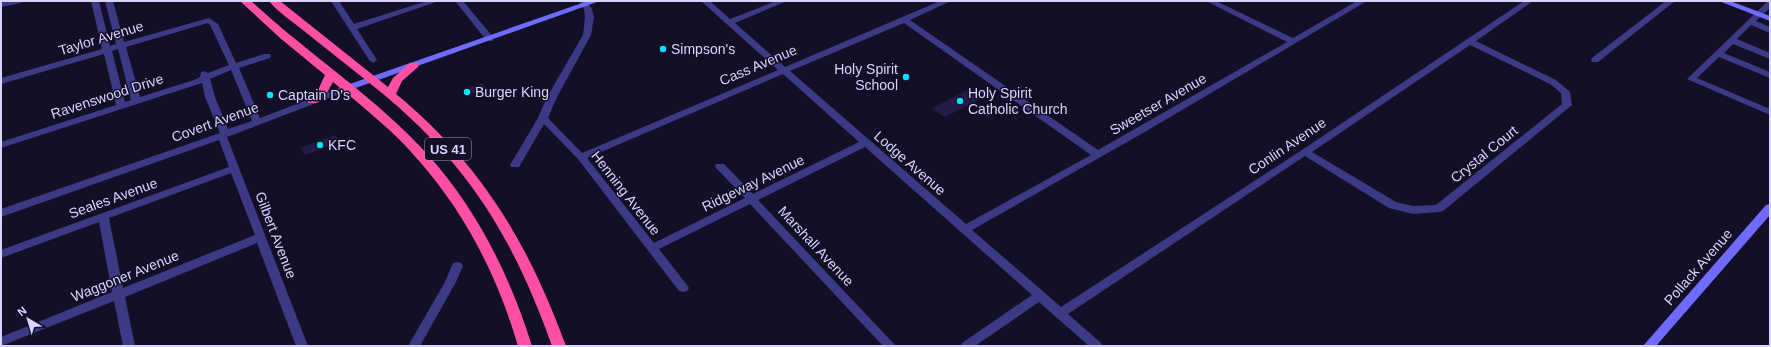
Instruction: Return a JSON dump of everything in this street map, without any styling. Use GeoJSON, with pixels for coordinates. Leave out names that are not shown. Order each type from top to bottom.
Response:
{"type":"FeatureCollection","features":[{"type":"Feature","properties":{"kind":"highway","name":"US 41"},"geometry":{"type":"LineString","coordinates":[[245,1],[403,137],[433,169],[466,214],[487,251],[506,291],[525,346]]}},
{"type":"Feature","properties":{"kind":"highway","name":"US 41"},"geometry":{"type":"LineString","coordinates":[[274,1],[390,95],[435,135],[464,166],[499,214],[513,237],[537,286],[559,346]]}},
{"type":"Feature","properties":{"kind":"highway"},"geometry":{"type":"LineString","coordinates":[[390,95],[397,80],[414,65]]}},
{"type":"Feature","properties":{"kind":"highway"},"geometry":{"type":"LineString","coordinates":[[313,101],[324,89],[331,75]]}},
{"type":"Feature","properties":{"kind":"street"},"geometry":{"type":"LineString","coordinates":[[1,6],[18,1]]}},
{"type":"Feature","properties":{"kind":"street"},"geometry":{"type":"LineString","coordinates":[[95,1],[121,103]]}},
{"type":"Feature","properties":{"kind":"street"},"geometry":{"type":"LineString","coordinates":[[109,1],[135,98]]}},
{"type":"Feature","properties":{"kind":"street"},"geometry":{"type":"LineString","coordinates":[[335,1],[372,60]]}},
{"type":"Feature","properties":{"kind":"street"},"geometry":{"type":"LineString","coordinates":[[351,28],[435,1]]}},
{"type":"Feature","properties":{"kind":"street"},"geometry":{"type":"LineString","coordinates":[[459,1],[490,39]]}},
{"type":"Feature","properties":{"kind":"street","name":"Covert Avenue"},"geometry":{"type":"LineString","coordinates":[[1,213],[257,122],[347,88],[490,39],[585,3],[596,1]]}},
{"type":"Feature","properties":{"kind":"street","name":"Lodge Avenue"},"geometry":{"type":"LineString","coordinates":[[705,1],[1097,346]]}},
{"type":"Feature","properties":{"kind":"street"},"geometry":{"type":"LineString","coordinates":[[729,22],[783,1]]}},
{"type":"Feature","properties":{"kind":"street","name":"Cass Avenue"},"geometry":{"type":"LineString","coordinates":[[581,157],[946,1]]}},
{"type":"Feature","properties":{"kind":"street"},"geometry":{"type":"LineString","coordinates":[[1210,1],[1294,42]]}},
{"type":"Feature","properties":{"kind":"street","name":"Sweetser Avenue"},"geometry":{"type":"LineString","coordinates":[[964,230],[1098,155],[1363,1]]}},
{"type":"Feature","properties":{"kind":"street","name":"Conlin Avenue"},"geometry":{"type":"LineString","coordinates":[[1059,314],[1529,1]]}},
{"type":"Feature","properties":{"kind":"street"},"geometry":{"type":"LineString","coordinates":[[1595,60],[1671,1]]}},
{"type":"Feature","properties":{"kind":"street"},"geometry":{"type":"LineString","coordinates":[[1724,1],[1770,19]]}},
{"type":"Feature","properties":{"kind":"street"},"geometry":{"type":"LineString","coordinates":[[515,165],[543,118],[552,97],[587,35],[590,27],[590,19],[585,3]]}},
{"type":"Feature","properties":{"kind":"street"},"geometry":{"type":"LineString","coordinates":[[1770,4],[1691,79],[1770,112]]}},
{"type":"Feature","properties":{"kind":"street"},"geometry":{"type":"LineString","coordinates":[[904,19],[1098,155]]}},
{"type":"Feature","properties":{"kind":"street","name":"Taylor Avenue"},"geometry":{"type":"LineString","coordinates":[[1,81],[209,20],[214,24],[234,67]]}},
{"type":"Feature","properties":{"kind":"street"},"geometry":{"type":"LineString","coordinates":[[1750,22],[1770,30]]}},
{"type":"Feature","properties":{"kind":"street"},"geometry":{"type":"LineString","coordinates":[[1731,40],[1770,56]]}},
{"type":"Feature","properties":{"kind":"street","name":"Crystal Court"},"geometry":{"type":"LineString","coordinates":[[1304,152],[1393,205],[1413,210],[1439,208],[1567,105],[1565,92],[1553,82],[1469,41]]}},
{"type":"Feature","properties":{"kind":"street"},"geometry":{"type":"LineString","coordinates":[[1719,54],[1770,74]]}},
{"type":"Feature","properties":{"kind":"street","name":"Ravenswood Drive"},"geometry":{"type":"LineString","coordinates":[[1,145],[135,98],[267,56]]}},
{"type":"Feature","properties":{"kind":"street"},"geometry":{"type":"LineString","coordinates":[[234,67],[257,122]]}},
{"type":"Feature","properties":{"kind":"street","name":"Gilbert Avenue"},"geometry":{"type":"LineString","coordinates":[[204,76],[235,168],[302,346]]}},
{"type":"Feature","properties":{"kind":"street","name":"Ravenswood Drive"},"geometry":{"type":"LineString","coordinates":[[1,138],[121,103]]}},
{"type":"Feature","properties":{"kind":"street","name":"Henning Avenue"},"geometry":{"type":"LineString","coordinates":[[543,118],[562,135],[581,157],[684,288]]}},
{"type":"Feature","properties":{"kind":"street","name":"Ridgeway Avenue"},"geometry":{"type":"LineString","coordinates":[[652,248],[866,143]]}},
{"type":"Feature","properties":{"kind":"street","name":"Marshall Avenue"},"geometry":{"type":"LineString","coordinates":[[720,166],[890,346]]}},
{"type":"Feature","properties":{"kind":"street","name":"Seales Avenue"},"geometry":{"type":"LineString","coordinates":[[1,254],[235,168]]}},
{"type":"Feature","properties":{"kind":"street","name":"Pollack Avenue"},"geometry":{"type":"LineString","coordinates":[[1649,346],[1770,208]]}},
{"type":"Feature","properties":{"kind":"street"},"geometry":{"type":"LineString","coordinates":[[103,217],[129,346]]}},
{"type":"Feature","properties":{"kind":"street","name":"Waggoner Avenue"},"geometry":{"type":"LineString","coordinates":[[1,342],[261,237]]}},
{"type":"Feature","properties":{"kind":"street"},"geometry":{"type":"LineString","coordinates":[[414,346],[450,282],[457,266]]}},
{"type":"Feature","properties":{"kind":"street"},"geometry":{"type":"LineString","coordinates":[[966,346],[1039,296]]}},
{"type":"Feature","properties":{"kind":"building","name":"Burger King"},"geometry":{"type":"Polygon","coordinates":[[[482,83],[486,89],[468,95],[464,89],[482,83]]]}},
{"type":"Feature","properties":{"kind":"building","name":"Holy Spirit Catholic Church"},"geometry":{"type":"Polygon","coordinates":[[[978,88],[985,93],[980,96],[982,98],[945,117],[932,108],[970,89],[972,90],[978,88]]]}},
{"type":"Feature","properties":{"kind":"building","name":"KFC"},"geometry":{"type":"Polygon","coordinates":[[[335,135],[339,142],[305,155],[301,148],[335,135]]]}},
{"type":"Feature","properties":{"kind":"place","name":"Simpson's"},"geometry":{"type":"Point","coordinates":[663,49]}},
{"type":"Feature","properties":{"kind":"place","name":"Holy Spirit School"},"geometry":{"type":"Point","coordinates":[906,77]}},
{"type":"Feature","properties":{"kind":"place","name":"Burger King"},"geometry":{"type":"Point","coordinates":[467,92]}},
{"type":"Feature","properties":{"kind":"place","name":"Captain D's"},"geometry":{"type":"Point","coordinates":[270,95]}},
{"type":"Feature","properties":{"kind":"place","name":"Holy Spirit Catholic Church"},"geometry":{"type":"Point","coordinates":[960,101]}},
{"type":"Feature","properties":{"kind":"place","name":"KFC"},"geometry":{"type":"Point","coordinates":[320,145]}}]}
